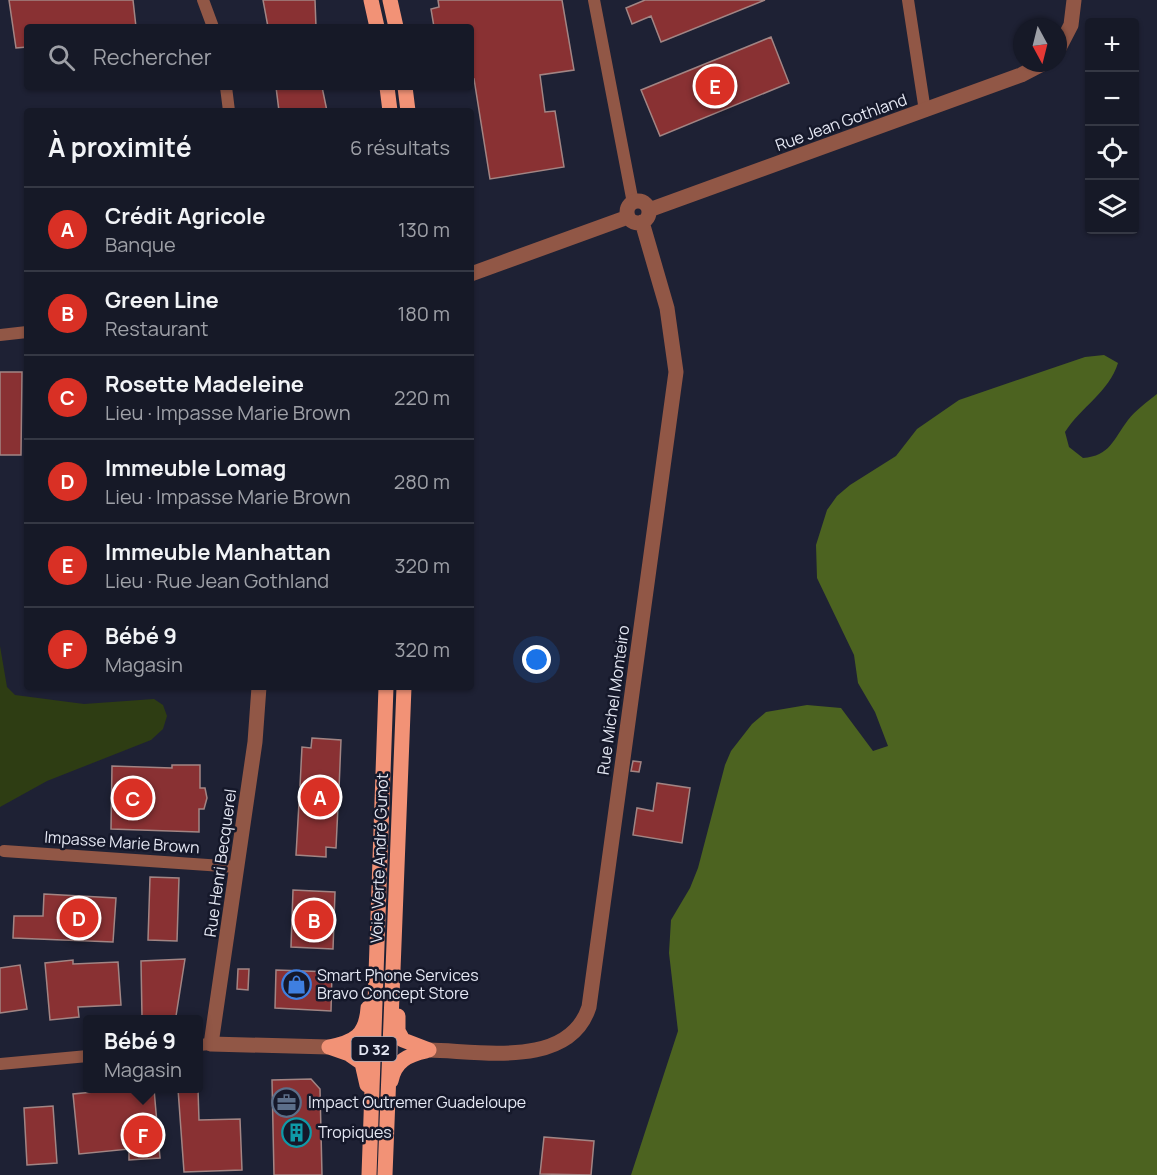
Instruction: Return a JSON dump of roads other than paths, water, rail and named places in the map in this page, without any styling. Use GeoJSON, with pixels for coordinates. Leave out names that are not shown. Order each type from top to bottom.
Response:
{"type":"FeatureCollection","features":[{"type":"Feature","properties":{"kind":"main road"},"geometry":{"type":"LineString","coordinates":[[371,0],[376,24]]}},
{"type":"Feature","properties":{"kind":"main road"},"geometry":{"type":"LineString","coordinates":[[390,0],[395,24]]}},
{"type":"Feature","properties":{"kind":"main road"},"geometry":{"type":"LineString","coordinates":[[387,90],[390,108]]}},
{"type":"Feature","properties":{"kind":"main road"},"geometry":{"type":"LineString","coordinates":[[405,90],[408,108]]}},
{"type":"Feature","properties":{"kind":"main road","name":"Voie Verte André Gunot"},"geometry":{"type":"LineString","coordinates":[[369,1175],[386,690]]}},
{"type":"Feature","properties":{"kind":"main road","name":"Voie Verte André Gunot"},"geometry":{"type":"LineString","coordinates":[[385,1175],[404,690]]}},
{"type":"Feature","properties":{"kind":"main road"},"geometry":{"type":"LineString","coordinates":[[329,1047],[353,1040],[364,1028],[371,944],[379,922]]}},
{"type":"Feature","properties":{"kind":"main road"},"geometry":{"type":"LineString","coordinates":[[394,927],[400,940],[398,1031],[408,1044],[429,1050]]}},
{"type":"Feature","properties":{"kind":"main road"},"geometry":{"type":"LineString","coordinates":[[329,1047],[349,1054],[362,1063],[366,1072],[371,1122]]}},
{"type":"Feature","properties":{"kind":"main road"},"geometry":{"type":"LineString","coordinates":[[386,1113],[395,1067],[407,1057],[429,1050]]}},
{"type":"Feature","properties":{"kind":"street"},"geometry":{"type":"LineString","coordinates":[[203,0],[212,24]]}},
{"type":"Feature","properties":{"kind":"street"},"geometry":{"type":"LineString","coordinates":[[594,0],[638,213]]}},
{"type":"Feature","properties":{"kind":"street"},"geometry":{"type":"LineString","coordinates":[[908,0],[925,111]]}},
{"type":"Feature","properties":{"kind":"street"},"geometry":{"type":"LineString","coordinates":[[1067,33],[1071,25],[1074,0]]}},
{"type":"Feature","properties":{"kind":"street","name":"Rue Jean Gothland"},"geometry":{"type":"LineString","coordinates":[[474,273],[925,111],[1027,72]]}},
{"type":"Feature","properties":{"kind":"street"},"geometry":{"type":"LineString","coordinates":[[226,90],[229,108]]}},
{"type":"Feature","properties":{"kind":"street","name":"Rue Michel Monteiro"},"geometry":{"type":"LineString","coordinates":[[429,1050],[518,1052],[547,1048],[575,1033],[585,1020],[589,1007],[676,372],[669,316],[638,213]]}},
{"type":"Feature","properties":{"kind":"street"},"geometry":{"type":"LineString","coordinates":[[0,336],[24,332]]}},
{"type":"Feature","properties":{"kind":"street","name":"Rue Henri Becquerel"},"geometry":{"type":"LineString","coordinates":[[205,1045],[237,867],[258,724],[259,690]]}},
{"type":"Feature","properties":{"kind":"street","name":"Impasse Marie Brown"},"geometry":{"type":"LineString","coordinates":[[4,851],[237,867]]}},
{"type":"Feature","properties":{"kind":"street"},"geometry":{"type":"LineString","coordinates":[[205,1045],[329,1047]]}},
{"type":"Feature","properties":{"kind":"street"},"geometry":{"type":"LineString","coordinates":[[0,1064],[83,1056]]}},
{"type":"Feature","properties":{"kind":"place","name":"Immeuble Manhattan"},"geometry":{"type":"Point","coordinates":[715,86]}},
{"type":"Feature","properties":{"kind":"place","name":"Crédit Agricole"},"geometry":{"type":"Point","coordinates":[320,797]}},
{"type":"Feature","properties":{"kind":"place","name":"Rosette Madeleine"},"geometry":{"type":"Point","coordinates":[133,798]}},
{"type":"Feature","properties":{"kind":"place","name":"Immeuble Lomag"},"geometry":{"type":"Point","coordinates":[79,918]}},
{"type":"Feature","properties":{"kind":"place","name":"Green Line"},"geometry":{"type":"Point","coordinates":[314,920]}},
{"type":"Feature","properties":{"kind":"place","name":"Smart Phone Services Bravo Concept Store"},"geometry":{"type":"Point","coordinates":[296,984]}},
{"type":"Feature","properties":{"kind":"place","name":"Impact Outremer Guadeloupe"},"geometry":{"type":"Point","coordinates":[287,1102]}},
{"type":"Feature","properties":{"kind":"place","name":"Tropiques"},"geometry":{"type":"Point","coordinates":[297,1132]}},
{"type":"Feature","properties":{"kind":"place","name":"Bébé 9"},"geometry":{"type":"Point","coordinates":[143,1135]}}]}
